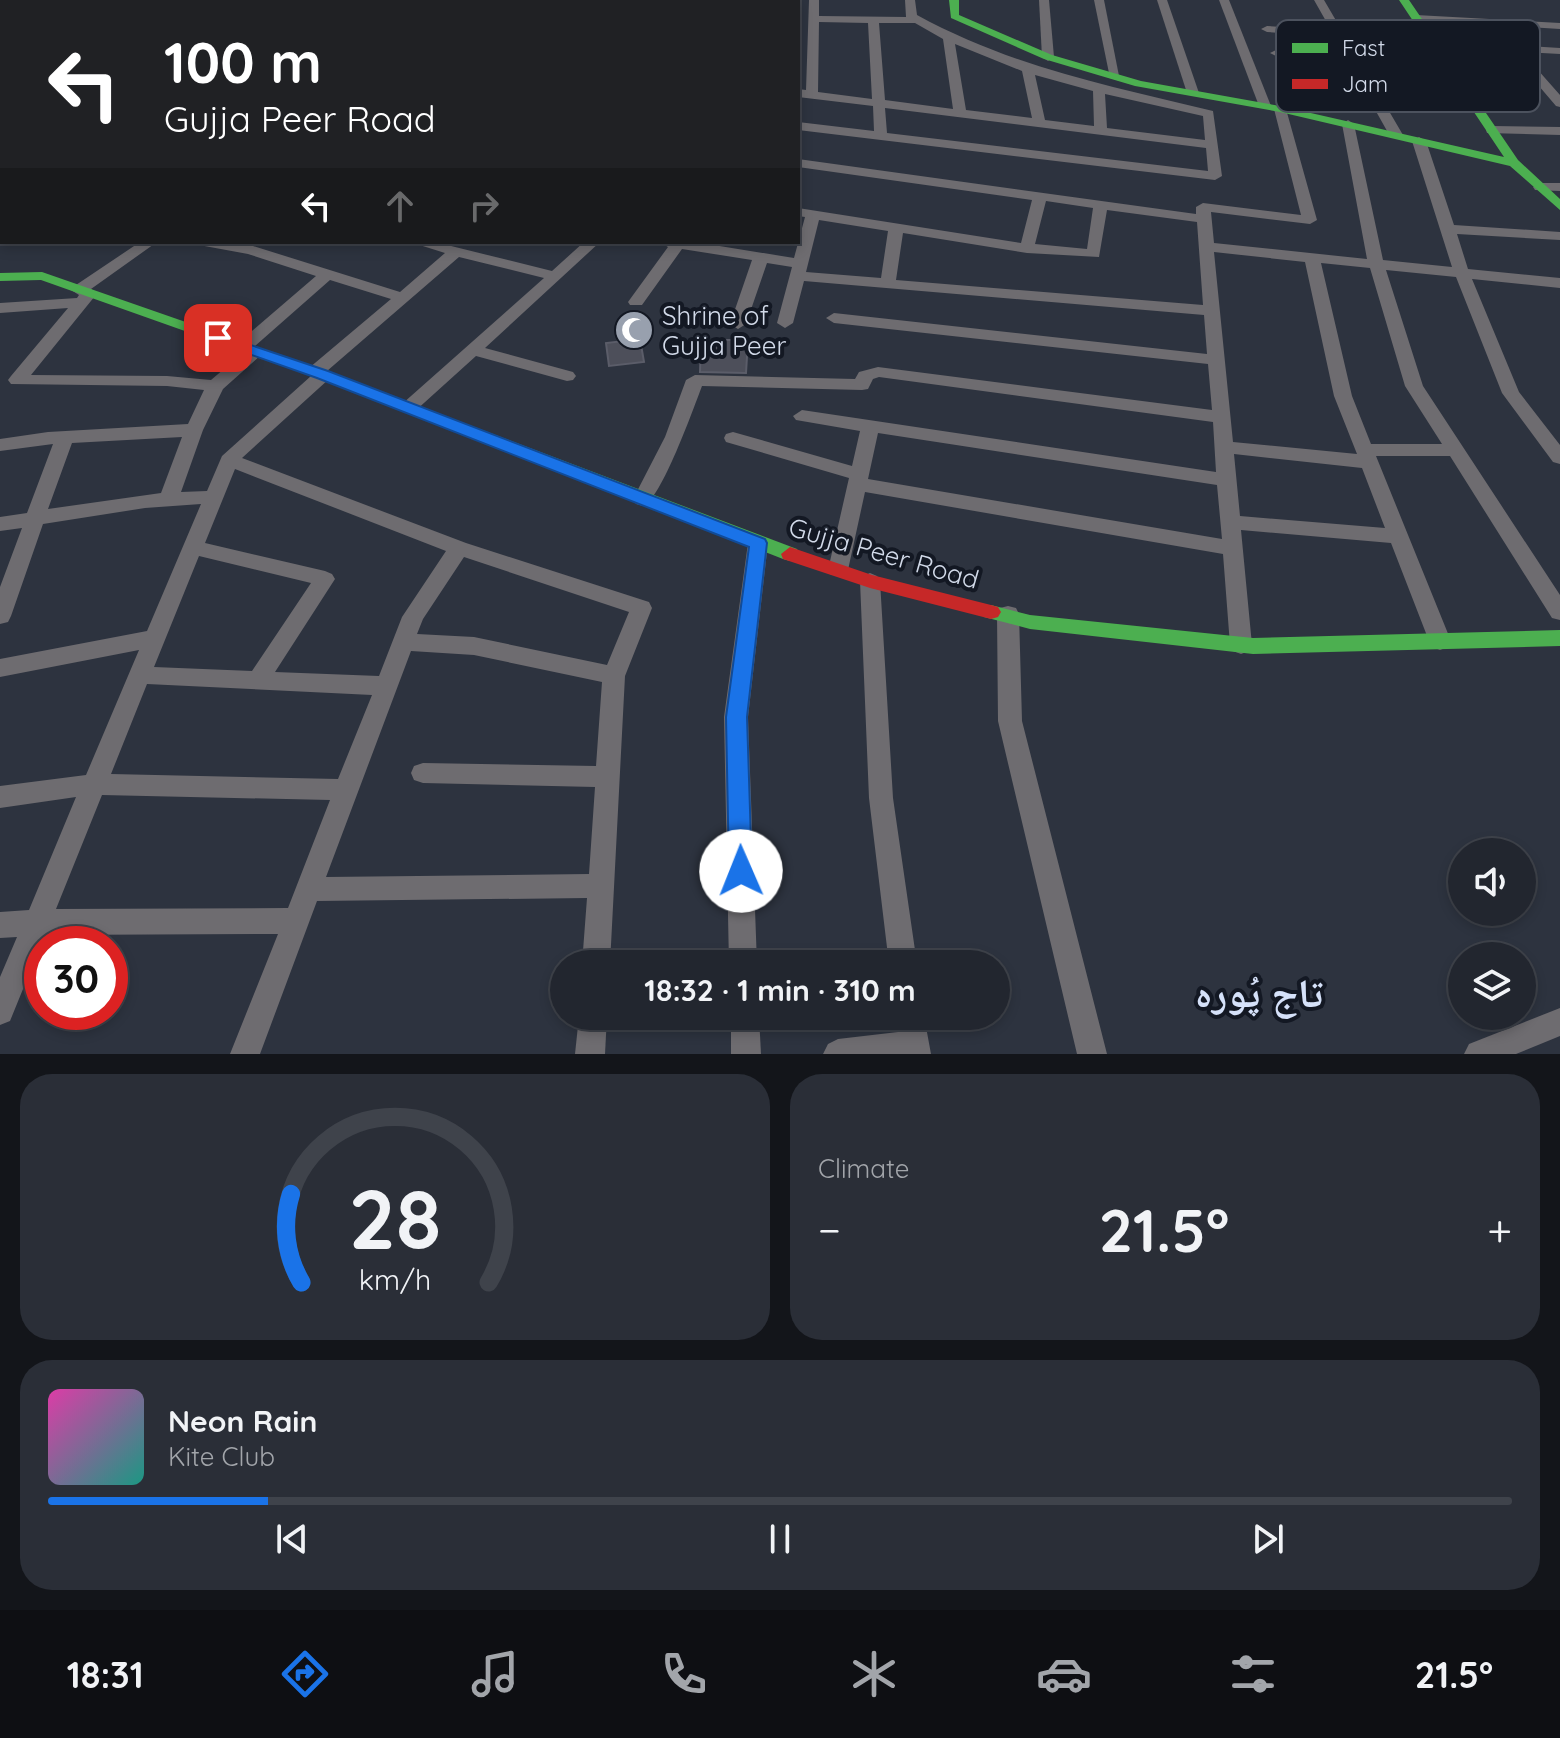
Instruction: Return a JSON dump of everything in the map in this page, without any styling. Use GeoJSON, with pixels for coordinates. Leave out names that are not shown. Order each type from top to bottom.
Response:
{"type":"FeatureCollection","features":[{"type":"Feature","properties":{"kind":"street"},"geometry":{"type":"LineString","coordinates":[[814,0],[805,94],[1212,145]]}},
{"type":"Feature","properties":{"kind":"street"},"geometry":{"type":"LineString","coordinates":[[800,126],[1215,176],[1209,114],[1099,90],[948,37],[912,17],[910,0]]}},
{"type":"Feature","properties":{"kind":"street"},"geometry":{"type":"LineString","coordinates":[[954,0],[954,16],[1048,57],[1116,78],[1276,109]]}},
{"type":"Feature","properties":{"kind":"street"},"geometry":{"type":"LineString","coordinates":[[1044,0],[1048,57]]}},
{"type":"Feature","properties":{"kind":"street"},"geometry":{"type":"LineString","coordinates":[[1099,0],[1116,78]]}},
{"type":"Feature","properties":{"kind":"street"},"geometry":{"type":"LineString","coordinates":[[1162,0],[1193,93]]}},
{"type":"Feature","properties":{"kind":"street"},"geometry":{"type":"LineString","coordinates":[[1224,0],[1273,108],[1310,220],[1203,207],[1241,645]]}},
{"type":"Feature","properties":{"kind":"street"},"geometry":{"type":"LineString","coordinates":[[1319,0],[1330,19]]}},
{"type":"Feature","properties":{"kind":"street"},"geometry":{"type":"LineString","coordinates":[[1404,0],[1416,18],[1452,20]]}},
{"type":"Feature","properties":{"kind":"street"},"geometry":{"type":"LineString","coordinates":[[1261,16],[1289,17]]}},
{"type":"Feature","properties":{"kind":"street"},"geometry":{"type":"LineString","coordinates":[[814,19],[916,20]]}},
{"type":"Feature","properties":{"kind":"street"},"geometry":{"type":"LineString","coordinates":[[873,19],[881,136]]}},
{"type":"Feature","properties":{"kind":"street"},"geometry":{"type":"LineString","coordinates":[[1316,19],[1330,19]]}},
{"type":"Feature","properties":{"kind":"street"},"geometry":{"type":"LineString","coordinates":[[1540,25],[1560,26]]}},
{"type":"Feature","properties":{"kind":"street"},"geometry":{"type":"LineString","coordinates":[[1267,29],[1276,30]]}},
{"type":"Feature","properties":{"kind":"street"},"geometry":{"type":"LineString","coordinates":[[948,37],[960,113]]}},
{"type":"Feature","properties":{"kind":"street"},"geometry":{"type":"LineString","coordinates":[[1540,50],[1560,51]]}},
{"type":"Feature","properties":{"kind":"street"},"geometry":{"type":"LineString","coordinates":[[1027,67],[1039,123]]}},
{"type":"Feature","properties":{"kind":"street"},"geometry":{"type":"LineString","coordinates":[[1540,80],[1560,103]]}},
{"type":"Feature","properties":{"kind":"street"},"geometry":{"type":"LineString","coordinates":[[1099,90],[1101,131]]}},
{"type":"Feature","properties":{"kind":"street"},"geometry":{"type":"LineString","coordinates":[[1292,112],[1514,163]]}},
{"type":"Feature","properties":{"kind":"street"},"geometry":{"type":"LineString","coordinates":[[1383,112],[1396,135]]}},
{"type":"Feature","properties":{"kind":"street"},"geometry":{"type":"LineString","coordinates":[[1480,112],[1514,163],[1560,206]]}},
{"type":"Feature","properties":{"kind":"street"},"geometry":{"type":"LineString","coordinates":[[1348,124],[1376,264],[1414,386],[1560,612]]}},
{"type":"Feature","properties":{"kind":"street"},"geometry":{"type":"LineString","coordinates":[[1492,130],[1560,131]]}},
{"type":"Feature","properties":{"kind":"street"},"geometry":{"type":"LineString","coordinates":[[1419,141],[1462,273],[1511,393],[1560,458]]}},
{"type":"Feature","properties":{"kind":"street"},"geometry":{"type":"LineString","coordinates":[[800,163],[1204,219]]}},
{"type":"Feature","properties":{"kind":"street"},"geometry":{"type":"LineString","coordinates":[[1540,187],[1560,187]]}},
{"type":"Feature","properties":{"kind":"street"},"geometry":{"type":"LineString","coordinates":[[1027,248],[1040,197]]}},
{"type":"Feature","properties":{"kind":"street"},"geometry":{"type":"LineString","coordinates":[[785,323],[801,270],[806,213],[1027,248],[1094,254],[1101,205]]}},
{"type":"Feature","properties":{"kind":"street"},"geometry":{"type":"LineString","coordinates":[[888,283],[896,228]]}},
{"type":"Feature","properties":{"kind":"street"},"geometry":{"type":"LineString","coordinates":[[1448,229],[1560,236]]}},
{"type":"Feature","properties":{"kind":"street"},"geometry":{"type":"LineString","coordinates":[[147,244],[83,295],[17,380],[167,381],[215,386]]}},
{"type":"Feature","properties":{"kind":"street"},"geometry":{"type":"LineString","coordinates":[[216,244],[250,250],[401,297]]}},
{"type":"Feature","properties":{"kind":"street"},"geometry":{"type":"LineString","coordinates":[[425,244],[555,276]]}},
{"type":"Feature","properties":{"kind":"street"},"geometry":{"type":"LineString","coordinates":[[408,408],[591,244]]}},
{"type":"Feature","properties":{"kind":"street"},"geometry":{"type":"LineString","coordinates":[[636,302],[671,244]]}},
{"type":"Feature","properties":{"kind":"street"},"geometry":{"type":"LineString","coordinates":[[678,244],[761,257],[801,270],[888,283],[1212,311]]}},
{"type":"Feature","properties":{"kind":"street"},"geometry":{"type":"LineString","coordinates":[[1207,247],[1560,283]]}},
{"type":"Feature","properties":{"kind":"street"},"geometry":{"type":"LineString","coordinates":[[0,1011],[229,460],[401,297],[456,252]]}},
{"type":"Feature","properties":{"kind":"street"},"geometry":{"type":"LineString","coordinates":[[738,324],[761,257]]}},
{"type":"Feature","properties":{"kind":"street"},"geometry":{"type":"LineString","coordinates":[[1312,258],[1343,396],[1440,641]]}},
{"type":"Feature","properties":{"kind":"street"},"geometry":{"type":"LineString","coordinates":[[168,500],[194,430],[215,386],[327,274]]}},
{"type":"Feature","properties":{"kind":"street","name":"Gujja Peer Road"},"geometry":{"type":"LineString","coordinates":[[0,277],[42,276],[83,295],[319,373],[758,543],[870,581],[1030,622],[1241,645],[1560,638]]}},
{"type":"Feature","properties":{"kind":"street"},"geometry":{"type":"LineString","coordinates":[[0,308],[83,295]]}},
{"type":"Feature","properties":{"kind":"street"},"geometry":{"type":"LineString","coordinates":[[834,318],[1217,360]]}},
{"type":"Feature","properties":{"kind":"street"},"geometry":{"type":"LineString","coordinates":[[473,350],[567,376]]}},
{"type":"Feature","properties":{"kind":"street"},"geometry":{"type":"LineString","coordinates":[[643,499],[674,437],[695,380],[862,385],[865,376],[878,372],[1222,417]]}},
{"type":"Feature","properties":{"kind":"street"},"geometry":{"type":"LineString","coordinates":[[802,416],[1227,480]]}},
{"type":"Feature","properties":{"kind":"street"},"geometry":{"type":"LineString","coordinates":[[838,570],[870,426]]}},
{"type":"Feature","properties":{"kind":"street"},"geometry":{"type":"LineString","coordinates":[[0,445],[194,430]]}},
{"type":"Feature","properties":{"kind":"street"},"geometry":{"type":"LineString","coordinates":[[0,616],[64,438]]}},
{"type":"Feature","properties":{"kind":"street"},"geometry":{"type":"LineString","coordinates":[[733,438],[858,479],[1233,548]]}},
{"type":"Feature","properties":{"kind":"street"},"geometry":{"type":"LineString","coordinates":[[1224,447],[1366,456],[1455,450]]}},
{"type":"Feature","properties":{"kind":"street"},"geometry":{"type":"LineString","coordinates":[[229,460],[459,548],[641,608],[614,676],[597,950]]}},
{"type":"Feature","properties":{"kind":"street"},"geometry":{"type":"LineString","coordinates":[[0,524],[168,500],[214,497]]}},
{"type":"Feature","properties":{"kind":"street"},"geometry":{"type":"LineString","coordinates":[[1231,522],[1398,536]]}},
{"type":"Feature","properties":{"kind":"street"},"geometry":{"type":"LineString","coordinates":[[743,950],[736,717],[758,543]]}},
{"type":"Feature","properties":{"kind":"street"},"geometry":{"type":"LineString","coordinates":[[193,547],[325,579],[258,680]]}},
{"type":"Feature","properties":{"kind":"street"},"geometry":{"type":"LineString","coordinates":[[245,1054],[413,617],[459,548]]}},
{"type":"Feature","properties":{"kind":"street"},"geometry":{"type":"LineString","coordinates":[[870,581],[881,798],[901,950]]}},
{"type":"Feature","properties":{"kind":"street"},"geometry":{"type":"LineString","coordinates":[[1008,614],[1010,721],[1092,1054]]}},
{"type":"Feature","properties":{"kind":"street"},"geometry":{"type":"LineString","coordinates":[[0,668],[156,638]]}},
{"type":"Feature","properties":{"kind":"street"},"geometry":{"type":"LineString","coordinates":[[403,642],[474,646],[614,676]]}},
{"type":"Feature","properties":{"kind":"street"},"geometry":{"type":"LineString","coordinates":[[140,675],[387,686]]}},
{"type":"Feature","properties":{"kind":"street"},"geometry":{"type":"LineString","coordinates":[[423,773],[608,777]]}},
{"type":"Feature","properties":{"kind":"street"},"geometry":{"type":"LineString","coordinates":[[0,797],[95,784],[347,790]]}},
{"type":"Feature","properties":{"kind":"street"},"geometry":{"type":"LineString","coordinates":[[309,889],[601,886]]}},
{"type":"Feature","properties":{"kind":"street"},"geometry":{"type":"LineString","coordinates":[[0,925],[38,922],[297,921]]}},
{"type":"Feature","properties":{"kind":"street"},"geometry":{"type":"LineString","coordinates":[[1479,1054],[1560,1022]]}},
{"type":"Feature","properties":{"kind":"street"},"geometry":{"type":"LineString","coordinates":[[590,1054],[592,1030]]}},
{"type":"Feature","properties":{"kind":"street"},"geometry":{"type":"LineString","coordinates":[[745,1030],[746,1054]]}},
{"type":"Feature","properties":{"kind":"street"},"geometry":{"type":"LineString","coordinates":[[838,1054],[913,1038]]}},
{"type":"Feature","properties":{"kind":"building"},"geometry":{"type":"Polygon","coordinates":[[[640,339],[644,362],[609,366],[606,343],[640,339]]]}},
{"type":"Feature","properties":{"kind":"building"},"geometry":{"type":"Polygon","coordinates":[[[701,340],[748,340],[746,373],[700,372],[701,340]]]}},
{"type":"Feature","properties":{"kind":"traffic: fast"},"geometry":{"type":"LineString","coordinates":[[954,0],[954,16],[1048,57],[1139,84],[1276,108]]}},
{"type":"Feature","properties":{"kind":"traffic: fast"},"geometry":{"type":"LineString","coordinates":[[1404,0],[1417,20]]}},
{"type":"Feature","properties":{"kind":"traffic: fast"},"geometry":{"type":"LineString","coordinates":[[1293,112],[1514,163]]}},
{"type":"Feature","properties":{"kind":"traffic: fast"},"geometry":{"type":"LineString","coordinates":[[1480,112],[1514,163],[1560,206]]}},
{"type":"Feature","properties":{"kind":"traffic: fast"},"geometry":{"type":"LineString","coordinates":[[0,277],[42,276],[323,375],[790,554]]}},
{"type":"Feature","properties":{"kind":"traffic: fast"},"geometry":{"type":"LineString","coordinates":[[991,612],[1030,622],[1253,646],[1560,638]]}},
{"type":"Feature","properties":{"kind":"traffic: jam"},"geometry":{"type":"LineString","coordinates":[[790,554],[870,581],[991,612]]}},
{"type":"Feature","properties":{"kind":"place","name":"Shrine of Gujja Peer"},"geometry":{"type":"Point","coordinates":[634,330]}},
{"type":"Feature","properties":{"kind":"district","name":"تاج پُورہ"},"geometry":{"type":"Point","coordinates":[1259,992]}},
{"type":"Feature","properties":{"kind":"route"},"geometry":{"type":"LineString","coordinates":[[218,338],[323,375],[758,543],[736,717],[741,871]]}}]}
